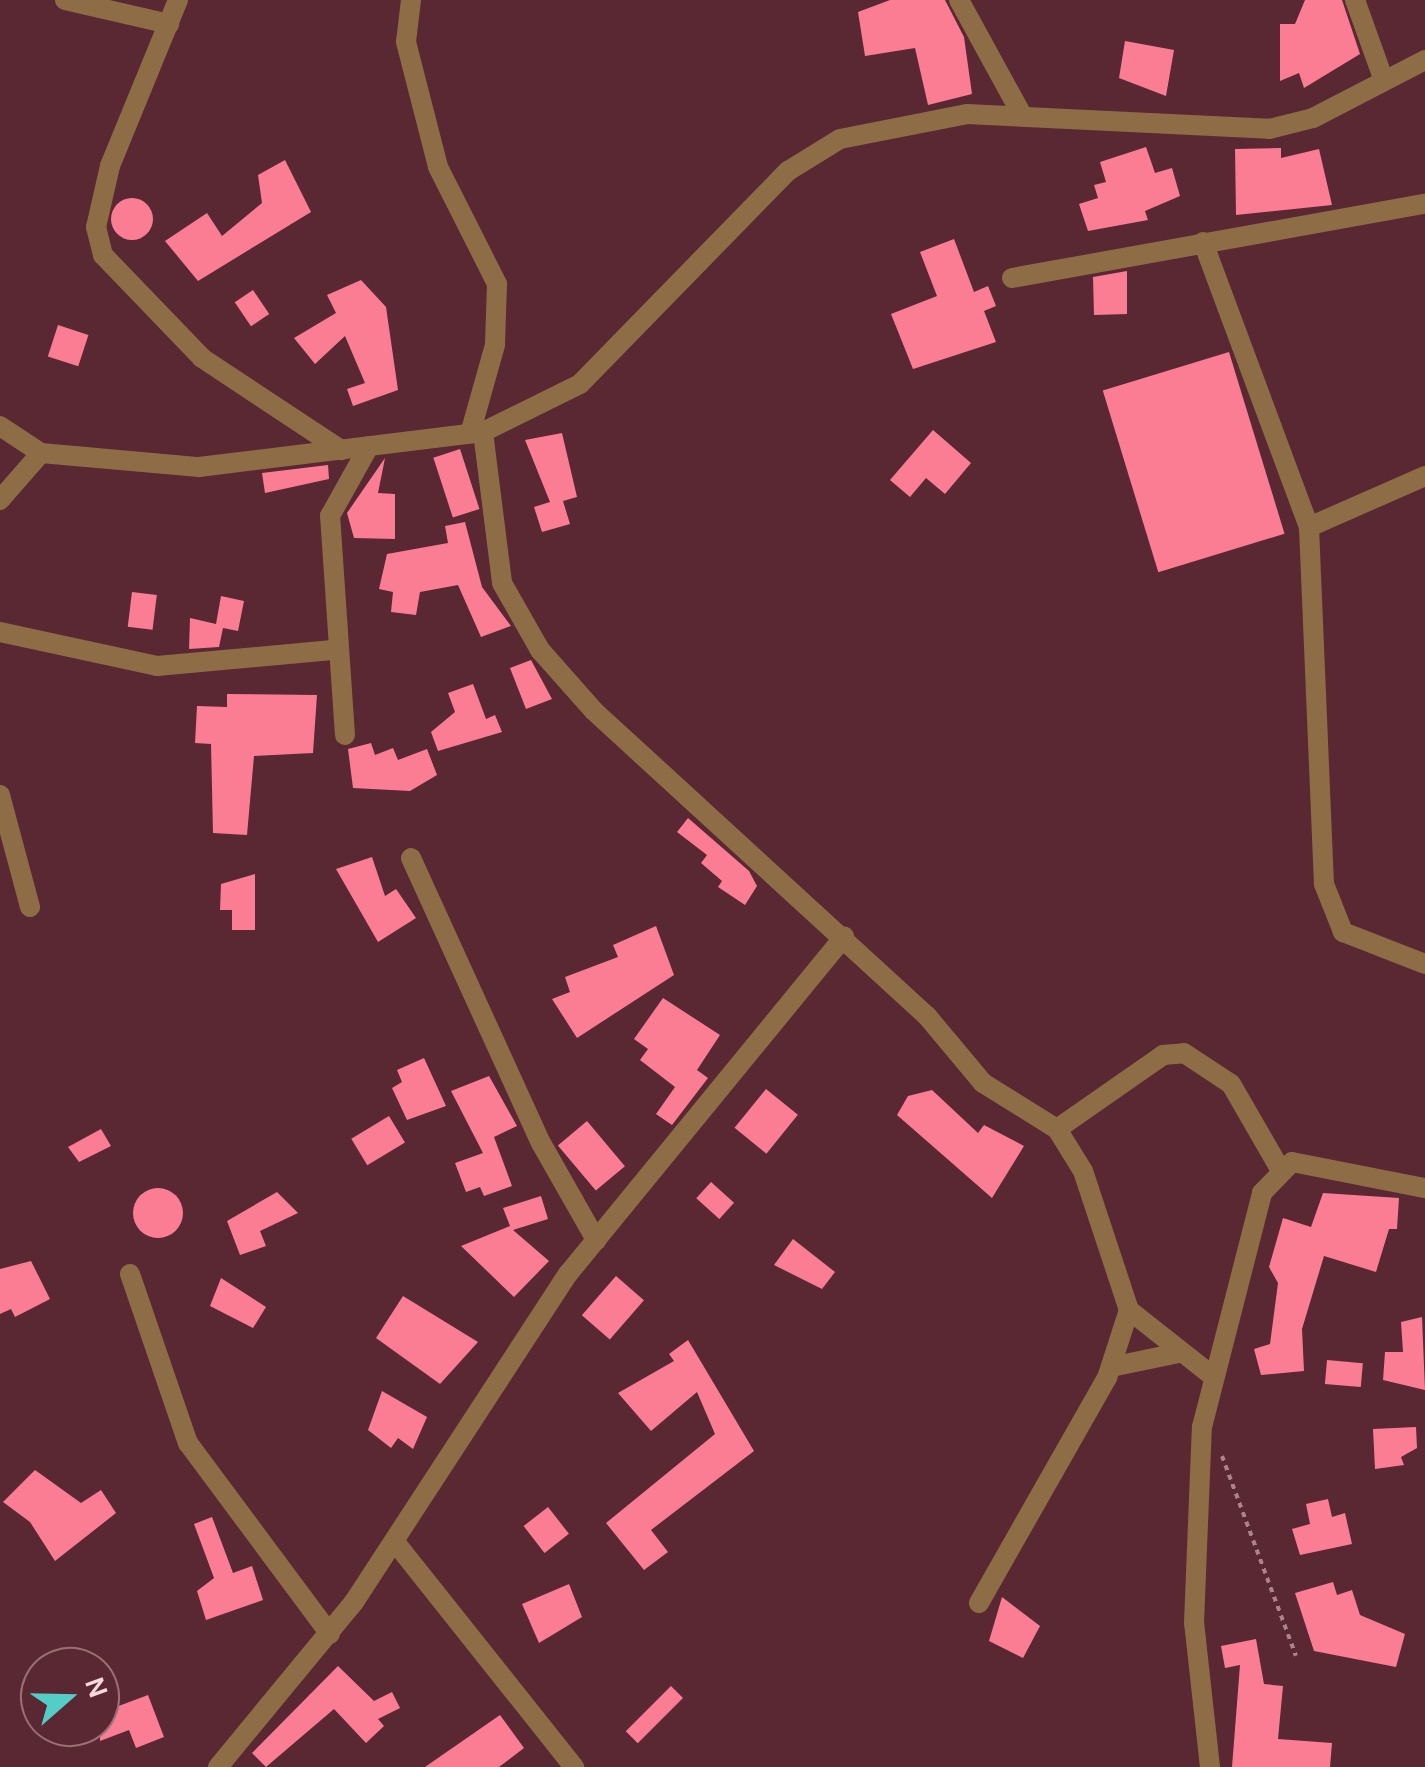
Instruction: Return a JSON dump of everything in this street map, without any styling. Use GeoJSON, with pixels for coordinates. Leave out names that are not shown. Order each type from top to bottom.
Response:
{"type":"FeatureCollection","features":[{"type":"Feature","properties":{"kind":"street"},"geometry":{"type":"LineString","coordinates":[[65,0],[169,24]]}},
{"type":"Feature","properties":{"kind":"street"},"geometry":{"type":"LineString","coordinates":[[178,0],[110,166],[96,227],[103,255],[202,358],[341,450]]}},
{"type":"Feature","properties":{"kind":"street"},"geometry":{"type":"LineString","coordinates":[[412,0],[406,42],[434,154],[496,284],[496,345],[476,433],[494,548],[519,620],[594,711],[844,937],[982,1082],[1058,1130],[1083,1171],[1129,1310],[1178,1353],[1210,1374]]}},
{"type":"Feature","properties":{"kind":"street"},"geometry":{"type":"LineString","coordinates":[[958,0],[1022,116]]}},
{"type":"Feature","properties":{"kind":"street"},"geometry":{"type":"LineString","coordinates":[[1355,0],[1384,81]]}},
{"type":"Feature","properties":{"kind":"street"},"geometry":{"type":"LineString","coordinates":[[0,426],[41,453],[199,467],[476,433],[593,372],[788,171],[840,139],[925,118],[1022,116],[1269,129],[1425,60]]}},
{"type":"Feature","properties":{"kind":"street"},"geometry":{"type":"LineString","coordinates":[[1012,278],[1425,204]]}},
{"type":"Feature","properties":{"kind":"street"},"geometry":{"type":"LineString","coordinates":[[1202,242],[1310,527],[1324,884],[1343,932],[1425,964]]}},
{"type":"Feature","properties":{"kind":"street"},"geometry":{"type":"LineString","coordinates":[[345,735],[332,650],[330,516],[369,446]]}},
{"type":"Feature","properties":{"kind":"street"},"geometry":{"type":"LineString","coordinates":[[0,500],[41,453]]}},
{"type":"Feature","properties":{"kind":"street"},"geometry":{"type":"LineString","coordinates":[[1310,527],[1425,476]]}},
{"type":"Feature","properties":{"kind":"street"},"geometry":{"type":"LineString","coordinates":[[0,632],[157,666],[332,650]]}},
{"type":"Feature","properties":{"kind":"street"},"geometry":{"type":"LineString","coordinates":[[0,796],[30,906]]}},
{"type":"Feature","properties":{"kind":"street"},"geometry":{"type":"LineString","coordinates":[[410,858],[541,1143],[596,1240]]}},
{"type":"Feature","properties":{"kind":"street"},"geometry":{"type":"LineString","coordinates":[[218,1767],[330,1634],[596,1240],[844,937]]}},
{"type":"Feature","properties":{"kind":"street"},"geometry":{"type":"LineString","coordinates":[[1058,1130],[1163,1055],[1184,1053],[1231,1084],[1279,1167]]}},
{"type":"Feature","properties":{"kind":"street"},"geometry":{"type":"LineString","coordinates":[[1279,1167],[1425,1188]]}},
{"type":"Feature","properties":{"kind":"street"},"geometry":{"type":"LineString","coordinates":[[1210,1767],[1194,1623],[1202,1428],[1210,1374],[1262,1193],[1279,1167]]}},
{"type":"Feature","properties":{"kind":"street"},"geometry":{"type":"LineString","coordinates":[[130,1274],[188,1443],[330,1634]]}},
{"type":"Feature","properties":{"kind":"street"},"geometry":{"type":"LineString","coordinates":[[979,1603],[1112,1366],[1129,1310]]}},
{"type":"Feature","properties":{"kind":"street"},"geometry":{"type":"LineString","coordinates":[[1112,1366],[1178,1353]]}},
{"type":"Feature","properties":{"kind":"street"},"geometry":{"type":"LineString","coordinates":[[395,1542],[574,1767]]}},
{"type":"Feature","properties":{"kind":"path"},"geometry":{"type":"LineString","coordinates":[[1202,1428],[1256,1529],[1272,1608],[1296,1656]]}},
{"type":"Feature","properties":{"kind":"building"},"geometry":{"type":"Polygon","coordinates":[[[890,0],[945,0],[964,37],[972,94],[928,105],[915,48],[865,56],[858,12],[890,0]]]}},
{"type":"Feature","properties":{"kind":"building"},"geometry":{"type":"Polygon","coordinates":[[[1305,0],[1342,0],[1360,54],[1304,88],[1299,73],[1280,81],[1280,24],[1295,24],[1305,0]]]}},
{"type":"Feature","properties":{"kind":"building"},"geometry":{"type":"Polygon","coordinates":[[[1125,41],[1174,50],[1166,96],[1119,78],[1125,41]]]}},
{"type":"Feature","properties":{"kind":"building"},"geometry":{"type":"Polygon","coordinates":[[[1146,147],[1155,173],[1172,168],[1180,196],[1145,211],[1148,220],[1088,231],[1079,204],[1098,198],[1094,185],[1106,182],[1100,162],[1146,147]]]}},
{"type":"Feature","properties":{"kind":"building"},"geometry":{"type":"Polygon","coordinates":[[[1281,148],[1281,158],[1319,149],[1332,205],[1236,215],[1235,149],[1281,148]]]}},
{"type":"Feature","properties":{"kind":"building"},"geometry":{"type":"Polygon","coordinates":[[[285,160],[311,212],[198,281],[165,241],[207,213],[222,236],[262,203],[258,175],[285,160]]]}},
{"type":"Feature","properties":{"kind":"building"},"geometry":{"type":"Polygon","coordinates":[[[132,198],[147,204],[153,219],[147,234],[132,240],[117,234],[111,219],[117,204],[132,198]]]}},
{"type":"Feature","properties":{"kind":"building"},"geometry":{"type":"Polygon","coordinates":[[[954,239],[974,292],[988,286],[996,306],[984,311],[996,342],[913,369],[891,314],[937,296],[920,252],[954,239]]]}},
{"type":"Feature","properties":{"kind":"building"},"geometry":{"type":"Polygon","coordinates":[[[1127,271],[1127,314],[1094,315],[1093,277],[1127,271]]]}},
{"type":"Feature","properties":{"kind":"building"},"geometry":{"type":"Polygon","coordinates":[[[361,280],[386,307],[398,390],[353,406],[347,389],[365,383],[345,336],[315,364],[294,338],[336,313],[327,295],[361,280]]]}},
{"type":"Feature","properties":{"kind":"building"},"geometry":{"type":"Polygon","coordinates":[[[253,290],[269,314],[251,326],[235,302],[253,290]]]}},
{"type":"Feature","properties":{"kind":"building"},"geometry":{"type":"Polygon","coordinates":[[[58,325],[88,335],[78,366],[48,356],[58,325]]]}},
{"type":"Feature","properties":{"kind":"building"},"geometry":{"type":"Polygon","coordinates":[[[1229,352],[1285,534],[1158,572],[1103,391],[1229,352]]]}},
{"type":"Feature","properties":{"kind":"building"},"geometry":{"type":"Polygon","coordinates":[[[933,430],[971,463],[945,494],[926,478],[910,497],[890,480],[933,430]]]}},
{"type":"Feature","properties":{"kind":"building"},"geometry":{"type":"Polygon","coordinates":[[[562,433],[577,497],[563,501],[570,524],[542,532],[534,507],[550,502],[525,440],[562,433]]]}},
{"type":"Feature","properties":{"kind":"building"},"geometry":{"type":"Polygon","coordinates":[[[460,449],[479,509],[453,518],[433,458],[460,449]]]}},
{"type":"Feature","properties":{"kind":"building"},"geometry":{"type":"Polygon","coordinates":[[[385,458],[378,493],[395,494],[395,539],[354,538],[347,513],[385,458]]]}},
{"type":"Feature","properties":{"kind":"building"},"geometry":{"type":"Polygon","coordinates":[[[328,465],[329,479],[265,493],[262,473],[328,465]]]}},
{"type":"Feature","properties":{"kind":"building"},"geometry":{"type":"Polygon","coordinates":[[[465,522],[482,587],[511,626],[481,637],[458,585],[420,592],[416,615],[391,612],[393,592],[379,589],[387,554],[448,543],[445,526],[465,522]]]}},
{"type":"Feature","properties":{"kind":"building"},"geometry":{"type":"Polygon","coordinates":[[[132,592],[157,595],[153,630],[128,627],[132,592]]]}},
{"type":"Feature","properties":{"kind":"building"},"geometry":{"type":"Polygon","coordinates":[[[221,596],[244,601],[238,631],[223,628],[219,647],[189,649],[190,618],[216,624],[221,596]]]}},
{"type":"Feature","properties":{"kind":"building"},"geometry":{"type":"Polygon","coordinates":[[[531,660],[552,699],[526,709],[510,668],[531,660]]]}},
{"type":"Feature","properties":{"kind":"building"},"geometry":{"type":"Polygon","coordinates":[[[473,684],[486,719],[495,715],[502,732],[438,751],[431,732],[455,712],[448,693],[473,684]]]}},
{"type":"Feature","properties":{"kind":"building"},"geometry":{"type":"Polygon","coordinates":[[[227,694],[317,695],[313,753],[254,756],[247,835],[213,833],[211,744],[195,743],[197,706],[227,707],[227,694]]]}},
{"type":"Feature","properties":{"kind":"building"},"geometry":{"type":"Polygon","coordinates":[[[371,743],[375,755],[393,748],[398,760],[427,749],[437,775],[410,791],[353,788],[348,749],[371,743]]]}},
{"type":"Feature","properties":{"kind":"building"},"geometry":{"type":"Polygon","coordinates":[[[688,818],[749,871],[757,886],[745,905],[718,887],[722,881],[701,863],[707,855],[677,832],[688,818]]]}},
{"type":"Feature","properties":{"kind":"building"},"geometry":{"type":"Polygon","coordinates":[[[372,857],[385,896],[396,889],[416,918],[378,942],[336,869],[372,857]]]}},
{"type":"Feature","properties":{"kind":"building"},"geometry":{"type":"Polygon","coordinates":[[[255,874],[255,930],[232,930],[232,910],[220,910],[221,884],[255,874]]]}},
{"type":"Feature","properties":{"kind":"building"},"geometry":{"type":"Polygon","coordinates":[[[656,926],[674,975],[577,1038],[552,999],[570,992],[565,977],[618,957],[613,945],[656,926]]]}},
{"type":"Feature","properties":{"kind":"building"},"geometry":{"type":"Polygon","coordinates":[[[663,998],[720,1035],[697,1070],[708,1078],[672,1125],[656,1114],[675,1087],[640,1060],[648,1049],[634,1039],[663,998]]]}},
{"type":"Feature","properties":{"kind":"building"},"geometry":{"type":"Polygon","coordinates":[[[424,1058],[446,1106],[407,1120],[392,1088],[402,1082],[397,1070],[424,1058]]]}},
{"type":"Feature","properties":{"kind":"building"},"geometry":{"type":"Polygon","coordinates":[[[489,1076],[517,1126],[494,1137],[512,1186],[484,1196],[480,1187],[466,1192],[455,1163],[483,1153],[451,1091],[489,1076]]]}},
{"type":"Feature","properties":{"kind":"building"},"geometry":{"type":"Polygon","coordinates":[[[766,1089],[798,1115],[766,1154],[735,1128],[766,1089]]]}},
{"type":"Feature","properties":{"kind":"building"},"geometry":{"type":"Polygon","coordinates":[[[932,1090],[978,1133],[984,1125],[1024,1146],[992,1198],[897,1115],[908,1096],[932,1090]]]}},
{"type":"Feature","properties":{"kind":"building"},"geometry":{"type":"Polygon","coordinates":[[[389,1116],[405,1143],[367,1165],[351,1139],[389,1116]]]}},
{"type":"Feature","properties":{"kind":"building"},"geometry":{"type":"Polygon","coordinates":[[[587,1121],[625,1166],[596,1191],[558,1145],[587,1121]]]}},
{"type":"Feature","properties":{"kind":"building"},"geometry":{"type":"Polygon","coordinates":[[[101,1129],[111,1146],[79,1162],[68,1147],[101,1129]]]}},
{"type":"Feature","properties":{"kind":"building"},"geometry":{"type":"Polygon","coordinates":[[[711,1182],[734,1203],[719,1219],[696,1198],[711,1182]]]}},
{"type":"Feature","properties":{"kind":"building"},"geometry":{"type":"Polygon","coordinates":[[[158,1188],[176,1195],[183,1213],[176,1231],[158,1238],[140,1231],[133,1213],[140,1195],[158,1188]]]}},
{"type":"Feature","properties":{"kind":"building"},"geometry":{"type":"Polygon","coordinates":[[[277,1192],[298,1213],[260,1231],[266,1246],[240,1255],[227,1221],[277,1192]]]}},
{"type":"Feature","properties":{"kind":"building"},"geometry":{"type":"Polygon","coordinates":[[[1323,1193],[1399,1198],[1397,1229],[1389,1229],[1376,1272],[1324,1256],[1302,1329],[1304,1371],[1261,1375],[1254,1349],[1270,1344],[1278,1283],[1269,1267],[1283,1218],[1311,1227],[1323,1193]]]}},
{"type":"Feature","properties":{"kind":"building"},"geometry":{"type":"Polygon","coordinates":[[[541,1196],[548,1219],[513,1230],[549,1261],[514,1297],[461,1246],[510,1226],[503,1208],[541,1196]]]}},
{"type":"Feature","properties":{"kind":"building"},"geometry":{"type":"Polygon","coordinates":[[[793,1239],[835,1272],[822,1289],[774,1265],[793,1239]]]}},
{"type":"Feature","properties":{"kind":"building"},"geometry":{"type":"Polygon","coordinates":[[[31,1261],[50,1299],[15,1317],[11,1309],[0,1314],[0,1269],[31,1261]]]}},
{"type":"Feature","properties":{"kind":"building"},"geometry":{"type":"Polygon","coordinates":[[[616,1276],[644,1300],[610,1340],[582,1315],[616,1276]]]}},
{"type":"Feature","properties":{"kind":"building"},"geometry":{"type":"Polygon","coordinates":[[[221,1278],[266,1307],[253,1328],[210,1306],[221,1278]]]}},
{"type":"Feature","properties":{"kind":"building"},"geometry":{"type":"Polygon","coordinates":[[[403,1296],[478,1342],[440,1384],[376,1338],[403,1296]]]}},
{"type":"Feature","properties":{"kind":"building"},"geometry":{"type":"Polygon","coordinates":[[[1422,1317],[1425,1390],[1383,1380],[1385,1352],[1403,1352],[1401,1322],[1422,1317]]]}},
{"type":"Feature","properties":{"kind":"building"},"geometry":{"type":"Polygon","coordinates":[[[688,1340],[754,1451],[651,1530],[668,1552],[644,1570],[606,1523],[715,1434],[697,1392],[651,1431],[618,1393],[674,1361],[669,1354],[688,1340]]]}},
{"type":"Feature","properties":{"kind":"building"},"geometry":{"type":"Polygon","coordinates":[[[1327,1360],[1363,1363],[1361,1387],[1325,1384],[1327,1360]]]}},
{"type":"Feature","properties":{"kind":"building"},"geometry":{"type":"Polygon","coordinates":[[[382,1391],[427,1417],[413,1449],[398,1438],[391,1448],[368,1430],[382,1391]]]}},
{"type":"Feature","properties":{"kind":"building"},"geometry":{"type":"Polygon","coordinates":[[[1416,1427],[1417,1448],[1401,1457],[1404,1465],[1375,1469],[1373,1429],[1416,1427]]]}},
{"type":"Feature","properties":{"kind":"building"},"geometry":{"type":"Polygon","coordinates":[[[35,1470],[81,1503],[101,1490],[116,1513],[55,1561],[30,1522],[3,1502],[35,1470]]]}},
{"type":"Feature","properties":{"kind":"building"},"geometry":{"type":"Polygon","coordinates":[[[1328,1499],[1332,1517],[1345,1513],[1352,1544],[1300,1555],[1292,1529],[1310,1524],[1306,1504],[1328,1499]]]}},
{"type":"Feature","properties":{"kind":"building"},"geometry":{"type":"Polygon","coordinates":[[[548,1507],[569,1534],[545,1553],[524,1526],[548,1507]]]}},
{"type":"Feature","properties":{"kind":"building"},"geometry":{"type":"Polygon","coordinates":[[[212,1517],[233,1573],[252,1566],[263,1600],[206,1620],[197,1591],[214,1578],[194,1524],[212,1517]]]}},
{"type":"Feature","properties":{"kind":"building"},"geometry":{"type":"Polygon","coordinates":[[[1333,1582],[1337,1595],[1352,1590],[1360,1615],[1405,1634],[1396,1667],[1314,1651],[1295,1593],[1333,1582]]]}},
{"type":"Feature","properties":{"kind":"building"},"geometry":{"type":"Polygon","coordinates":[[[569,1584],[582,1617],[539,1643],[522,1604],[569,1584]]]}},
{"type":"Feature","properties":{"kind":"building"},"geometry":{"type":"Polygon","coordinates":[[[1002,1597],[1040,1626],[1023,1658],[989,1641],[1002,1597]]]}},
{"type":"Feature","properties":{"kind":"building"},"geometry":{"type":"Polygon","coordinates":[[[1256,1639],[1264,1684],[1283,1686],[1278,1739],[1332,1743],[1330,1767],[1232,1767],[1240,1665],[1225,1668],[1221,1646],[1256,1639]]]}},
{"type":"Feature","properties":{"kind":"building"},"geometry":{"type":"Polygon","coordinates":[[[338,1666],[374,1701],[392,1692],[400,1708],[378,1719],[384,1726],[366,1743],[334,1709],[266,1767],[252,1753],[338,1666]]]}},
{"type":"Feature","properties":{"kind":"building"},"geometry":{"type":"Polygon","coordinates":[[[671,1686],[683,1698],[638,1743],[626,1731],[671,1686]]]}},
{"type":"Feature","properties":{"kind":"building"},"geometry":{"type":"Polygon","coordinates":[[[148,1695],[164,1737],[136,1748],[129,1730],[120,1733],[120,1706],[148,1695]]]}},
{"type":"Feature","properties":{"kind":"building"},"geometry":{"type":"Polygon","coordinates":[[[500,1715],[524,1748],[499,1767],[425,1767],[500,1715]]]}}]}
